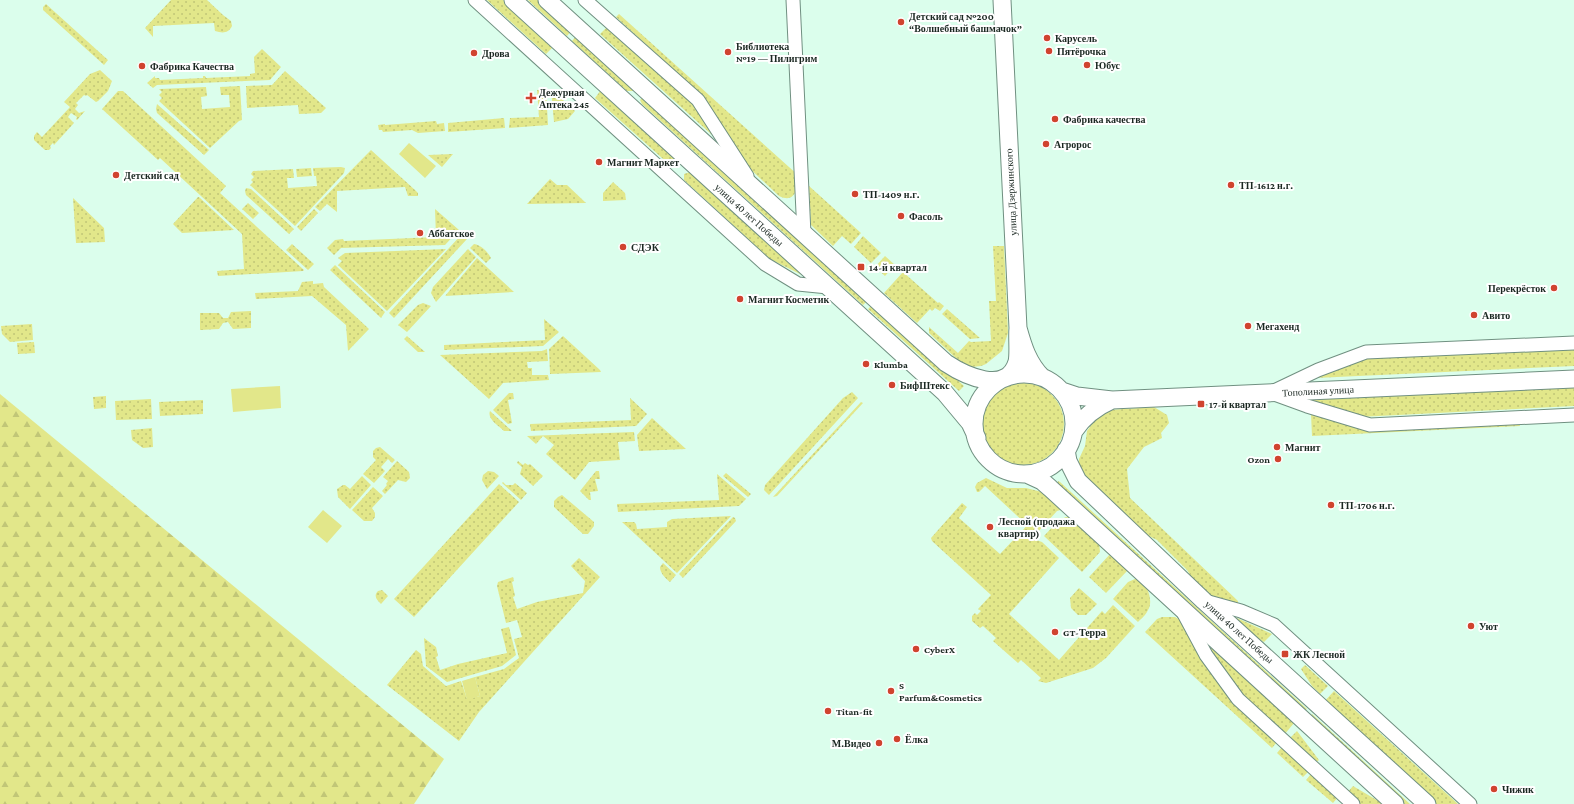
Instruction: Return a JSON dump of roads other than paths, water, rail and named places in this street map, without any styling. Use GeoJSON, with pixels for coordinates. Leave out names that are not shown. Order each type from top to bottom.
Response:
{"type":"FeatureCollection","features":[{"type":"Feature","properties":{"kind":"main road","name":"улица 40 лет Победы"},"geometry":{"type":"LineString","coordinates":[[513,0],[945,393],[970,423],[977,438]]}},
{"type":"Feature","properties":{"kind":"main road"},"geometry":{"type":"LineString","coordinates":[[547,0],[946,363],[974,378],[991,380],[1004,378],[1013,375],[1028,374],[1042,377],[1053,383],[1062,391],[1068,400],[1073,413],[1074,431],[1070,443],[1061,458],[1051,467],[1039,473],[1029,475],[1006,471],[996,466],[982,452],[977,438],[975,416],[979,403],[990,388],[1004,378],[1010,373],[1017,362],[1018,328]]}},
{"type":"Feature","properties":{"kind":"main road","name":"улица Дзержинского"},"geometry":{"type":"LineString","coordinates":[[1002,0],[1018,328],[1026,354],[1033,368],[1042,377]]}},
{"type":"Feature","properties":{"kind":"main road"},"geometry":{"type":"LineString","coordinates":[[628,105],[643,87]]}},
{"type":"Feature","properties":{"kind":"main road","name":"Тополиная улица"},"geometry":{"type":"LineString","coordinates":[[1074,431],[1081,421],[1100,405],[1112,400],[1574,379]]}},
{"type":"Feature","properties":{"kind":"main road"},"geometry":{"type":"LineString","coordinates":[[1062,391],[1077,396],[1112,400]]}},
{"type":"Feature","properties":{"kind":"main road","name":"улица 40 лет Победы"},"geometry":{"type":"LineString","coordinates":[[1066,450],[1068,461],[1078,481],[1204,601],[1427,804]]}},
{"type":"Feature","properties":{"kind":"main road"},"geometry":{"type":"LineString","coordinates":[[1029,475],[1042,481],[1050,488],[1395,804]]}},
{"type":"Feature","properties":{"kind":"street"},"geometry":{"type":"LineString","coordinates":[[476,0],[765,264],[798,284],[828,287]]}},
{"type":"Feature","properties":{"kind":"street"},"geometry":{"type":"LineString","coordinates":[[585,0],[698,100],[756,191]]}},
{"type":"Feature","properties":{"kind":"street"},"geometry":{"type":"LineString","coordinates":[[793,0],[804,234]]}},
{"type":"Feature","properties":{"kind":"street"},"geometry":{"type":"LineString","coordinates":[[1270,393],[1318,370],[1366,352],[1574,343]]}},
{"type":"Feature","properties":{"kind":"street"},"geometry":{"type":"LineString","coordinates":[[1270,393],[1370,425],[1574,415]]}},
{"type":"Feature","properties":{"kind":"street"},"geometry":{"type":"LineString","coordinates":[[1204,601],[1242,611],[1274,625],[1470,804]]}},
{"type":"Feature","properties":{"kind":"street"},"geometry":{"type":"LineString","coordinates":[[1180,607],[1206,655],[1238,699],[1353,804]]}},
{"type":"Feature","properties":{"kind":"place","name":"Детский сад №200 “Волшебный башмачок”"},"geometry":{"type":"Point","coordinates":[901,22]}},
{"type":"Feature","properties":{"kind":"place","name":"Карусель"},"geometry":{"type":"Point","coordinates":[1047,38]}},
{"type":"Feature","properties":{"kind":"place","name":"Пятёрочка"},"geometry":{"type":"Point","coordinates":[1049,51]}},
{"type":"Feature","properties":{"kind":"place","name":"Библиотека №19 — Пилигрим"},"geometry":{"type":"Point","coordinates":[728,52]}},
{"type":"Feature","properties":{"kind":"place","name":"Дрова"},"geometry":{"type":"Point","coordinates":[474,53]}},
{"type":"Feature","properties":{"kind":"place","name":"Юбус"},"geometry":{"type":"Point","coordinates":[1087,65]}},
{"type":"Feature","properties":{"kind":"place","name":"Фабрика Качества"},"geometry":{"type":"Point","coordinates":[142,66]}},
{"type":"Feature","properties":{"kind":"place","name":"Дежурная Аптека 245"},"geometry":{"type":"Point","coordinates":[531,98]}},
{"type":"Feature","properties":{"kind":"place","name":"Фабрика качества"},"geometry":{"type":"Point","coordinates":[1055,119]}},
{"type":"Feature","properties":{"kind":"place","name":"Агророс"},"geometry":{"type":"Point","coordinates":[1046,144]}},
{"type":"Feature","properties":{"kind":"place","name":"Магнит Маркет"},"geometry":{"type":"Point","coordinates":[599,162]}},
{"type":"Feature","properties":{"kind":"place","name":"Детский сад"},"geometry":{"type":"Point","coordinates":[116,175]}},
{"type":"Feature","properties":{"kind":"place","name":"ТП-1612 н.г."},"geometry":{"type":"Point","coordinates":[1231,185]}},
{"type":"Feature","properties":{"kind":"place","name":"ТП-1409 н.г."},"geometry":{"type":"Point","coordinates":[855,194]}},
{"type":"Feature","properties":{"kind":"place","name":"Фасоль"},"geometry":{"type":"Point","coordinates":[901,216]}},
{"type":"Feature","properties":{"kind":"place","name":"Аббатское"},"geometry":{"type":"Point","coordinates":[420,233]}},
{"type":"Feature","properties":{"kind":"place","name":"СДЭК"},"geometry":{"type":"Point","coordinates":[623,247]}},
{"type":"Feature","properties":{"kind":"place","name":"14-й квартал"},"geometry":{"type":"Point","coordinates":[861,267]}},
{"type":"Feature","properties":{"kind":"place","name":"Перекрёсток"},"geometry":{"type":"Point","coordinates":[1554,288]}},
{"type":"Feature","properties":{"kind":"place","name":"Магнит Косметик"},"geometry":{"type":"Point","coordinates":[740,299]}},
{"type":"Feature","properties":{"kind":"place","name":"Авито"},"geometry":{"type":"Point","coordinates":[1474,315]}},
{"type":"Feature","properties":{"kind":"place","name":"Мегахенд"},"geometry":{"type":"Point","coordinates":[1248,326]}},
{"type":"Feature","properties":{"kind":"place","name":"Klumba"},"geometry":{"type":"Point","coordinates":[866,364]}},
{"type":"Feature","properties":{"kind":"place","name":"БифШтекс"},"geometry":{"type":"Point","coordinates":[892,385]}},
{"type":"Feature","properties":{"kind":"place","name":"17-й квартал"},"geometry":{"type":"Point","coordinates":[1201,404]}},
{"type":"Feature","properties":{"kind":"place","name":"Магнит"},"geometry":{"type":"Point","coordinates":[1277,447]}},
{"type":"Feature","properties":{"kind":"place","name":"Ozon"},"geometry":{"type":"Point","coordinates":[1278,459]}},
{"type":"Feature","properties":{"kind":"place","name":"ТП-1706 н.г."},"geometry":{"type":"Point","coordinates":[1331,505]}},
{"type":"Feature","properties":{"kind":"place","name":"Лесной (продажа квартир)"},"geometry":{"type":"Point","coordinates":[990,527]}},
{"type":"Feature","properties":{"kind":"place","name":"Уют"},"geometry":{"type":"Point","coordinates":[1471,626]}},
{"type":"Feature","properties":{"kind":"place","name":"GT-Терра"},"geometry":{"type":"Point","coordinates":[1055,632]}},
{"type":"Feature","properties":{"kind":"place","name":"CyberX"},"geometry":{"type":"Point","coordinates":[916,649]}},
{"type":"Feature","properties":{"kind":"place","name":"ЖК Лесной"},"geometry":{"type":"Point","coordinates":[1285,654]}},
{"type":"Feature","properties":{"kind":"place","name":"S Parfum&Cosmetics"},"geometry":{"type":"Point","coordinates":[891,691]}},
{"type":"Feature","properties":{"kind":"place","name":"Titan-fit"},"geometry":{"type":"Point","coordinates":[828,711]}},
{"type":"Feature","properties":{"kind":"place","name":"Ёлка"},"geometry":{"type":"Point","coordinates":[897,739]}},
{"type":"Feature","properties":{"kind":"place","name":"М.Видео"},"geometry":{"type":"Point","coordinates":[879,743]}},
{"type":"Feature","properties":{"kind":"place","name":"Чижик"},"geometry":{"type":"Point","coordinates":[1494,789]}}]}
